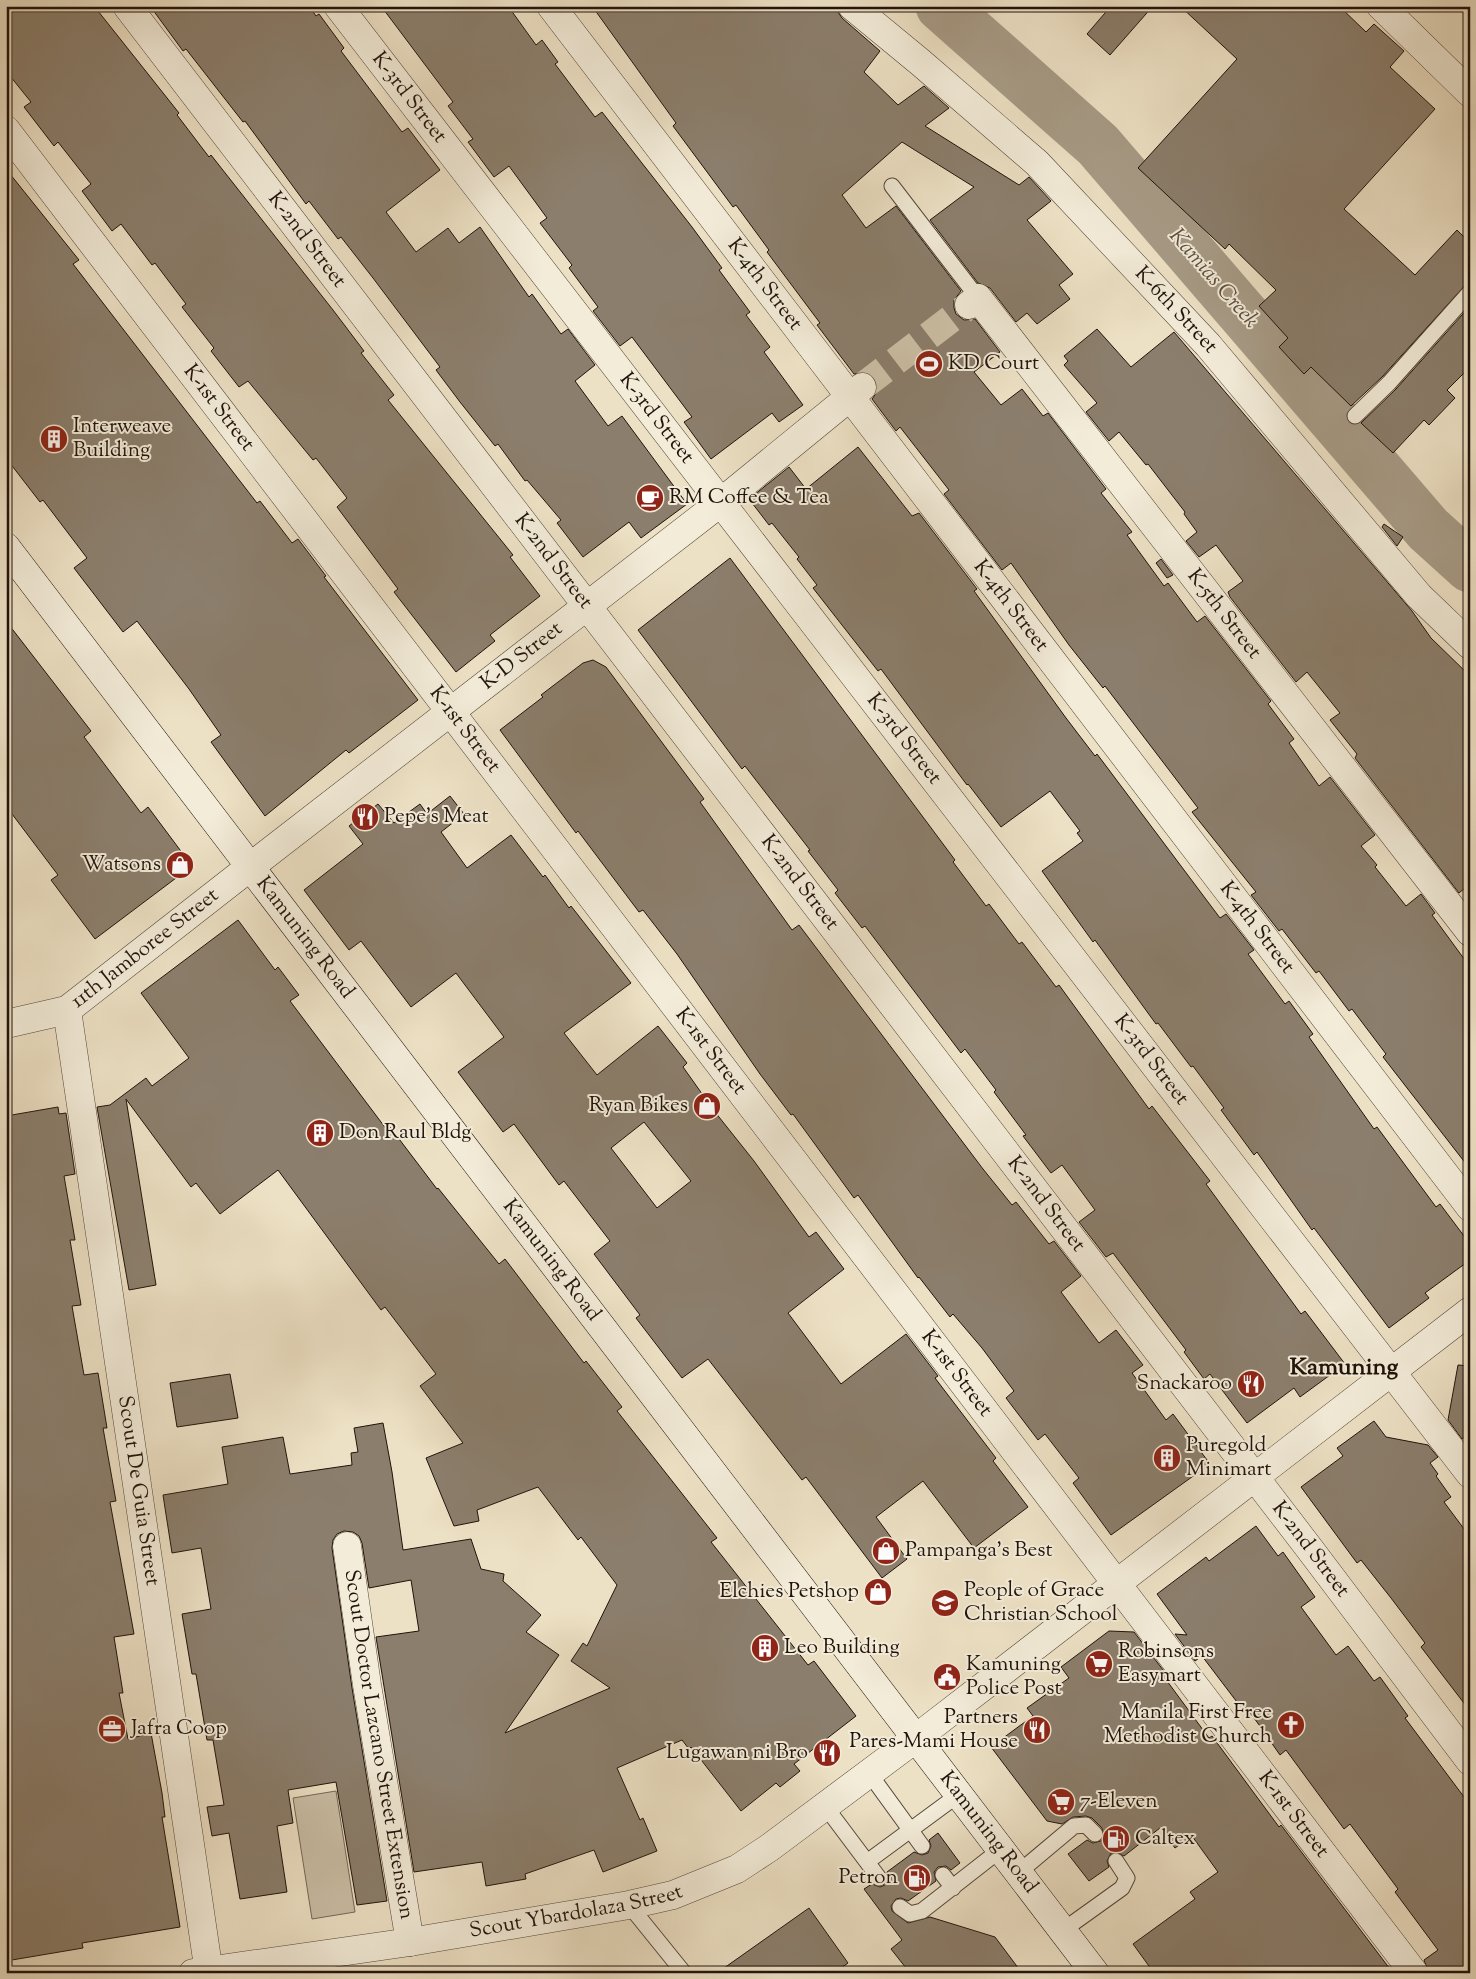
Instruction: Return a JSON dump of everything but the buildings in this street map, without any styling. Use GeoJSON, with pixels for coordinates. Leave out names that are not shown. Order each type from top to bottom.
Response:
{"type":"FeatureCollection","features":[{"type":"Feature","properties":{"kind":"street","name":"K-2nd Street"},"geometry":{"type":"LineString","coordinates":[[127,6],[1470,1761]]}},
{"type":"Feature","properties":{"kind":"street","name":"K-3rd Street"},"geometry":{"type":"LineString","coordinates":[[338,6],[1470,1474]]}},
{"type":"Feature","properties":{"kind":"street","name":"K-4th Street"},"geometry":{"type":"LineString","coordinates":[[551,6],[856,392],[1470,1207]]}},
{"type":"Feature","properties":{"kind":"street","name":"K-6th Street"},"geometry":{"type":"LineString","coordinates":[[852,6],[1037,163],[1208,345],[1419,596],[1470,645]]}},
{"type":"Feature","properties":{"kind":"street"},"geometry":{"type":"LineString","coordinates":[[1381,6],[1470,93]]}},
{"type":"Feature","properties":{"kind":"street","name":"K-1st Street"},"geometry":{"type":"LineString","coordinates":[[6,130],[1414,1973]]}},
{"type":"Feature","properties":{"kind":"street","name":"K-5th Street"},"geometry":{"type":"LineString","coordinates":[[974,302],[1470,932]]}},
{"type":"Feature","properties":{"kind":"street","name":"K-D Street"},"geometry":{"type":"LineString","coordinates":[[250,867],[720,503],[856,392]]}},
{"type":"Feature","properties":{"kind":"street","name":"Kamuning Road"},"geometry":{"type":"LineString","coordinates":[[6,547],[1095,1973]]}},
{"type":"Feature","properties":{"kind":"street","name":"11th Jamboree Street"},"geometry":{"type":"LineString","coordinates":[[6,1024],[67,1010],[250,867]]}},
{"type":"Feature","properties":{"kind":"street","name":"Scout De Guia Street"},"geometry":{"type":"LineString","coordinates":[[67,1010],[203,1972]]}},
{"type":"Feature","properties":{"kind":"street","name":"Scout Ybardolaza Street"},"geometry":{"type":"LineString","coordinates":[[203,1972],[410,1942],[629,1905],[673,1895],[737,1869],[915,1739],[1391,1370],[1470,1311]]}},
{"type":"Feature","properties":{"kind":"street","name":"Scout Doctor Lazcano Street Extension"},"geometry":{"type":"LineString","coordinates":[[347,1546],[367,1684],[410,1942]]}},
{"type":"Feature","properties":{"kind":"lane"},"geometry":{"type":"LineString","coordinates":[[892,186],[974,302]]}},
{"type":"Feature","properties":{"kind":"lane"},"geometry":{"type":"LineString","coordinates":[[1355,416],[1470,292]]}},
{"type":"Feature","properties":{"kind":"lane"},"geometry":{"type":"LineString","coordinates":[[869,1773],[922,1846]]}},
{"type":"Feature","properties":{"kind":"lane"},"geometry":{"type":"LineString","coordinates":[[867,1862],[958,1795]]}},
{"type":"Feature","properties":{"kind":"lane"},"geometry":{"type":"LineString","coordinates":[[825,1806],[879,1878]]}},
{"type":"Feature","properties":{"kind":"lane"},"geometry":{"type":"LineString","coordinates":[[1018,1873],[1074,1826],[1086,1825],[1095,1834]]}},
{"type":"Feature","properties":{"kind":"lane"},"geometry":{"type":"LineString","coordinates":[[900,1907],[910,1914],[922,1911],[1000,1850]]}},
{"type":"Feature","properties":{"kind":"lane"},"geometry":{"type":"LineString","coordinates":[[1062,1931],[1122,1888],[1127,1878],[1116,1861]]}},
{"type":"Feature","properties":{"kind":"lane"},"geometry":{"type":"LineString","coordinates":[[943,1875],[953,1888]]}},
{"type":"Feature","properties":{"kind":"lane"},"geometry":{"type":"LineString","coordinates":[[629,1905],[684,1973]]}},
{"type":"Feature","properties":{"kind":"shaded area"},"geometry":{"type":"Polygon","coordinates":[[[336,1791],[355,1912],[312,1919],[293,1798],[336,1791]]]}},
{"type":"Feature","properties":{"kind":"waterway","name":"Kamias Creek"},"geometry":{"type":"LineString","coordinates":[[941,6],[1098,145],[1428,529],[1470,567]]}},
{"type":"Feature","properties":{"kind":"tunnel"},"geometry":{"type":"LineString","coordinates":[[862,387],[969,305]]}},
{"type":"Feature","properties":{"kind":"place","name":"KD Court"},"geometry":{"type":"Point","coordinates":[929,364]}},
{"type":"Feature","properties":{"kind":"place","name":"Interweave Building"},"geometry":{"type":"Point","coordinates":[54,439]}},
{"type":"Feature","properties":{"kind":"place","name":"RM Coffee & Tea"},"geometry":{"type":"Point","coordinates":[650,498]}},
{"type":"Feature","properties":{"kind":"place","name":"Pepe's Meat"},"geometry":{"type":"Point","coordinates":[365,817]}},
{"type":"Feature","properties":{"kind":"place","name":"Watsons"},"geometry":{"type":"Point","coordinates":[180,865]}},
{"type":"Feature","properties":{"kind":"place","name":"Ryan Bikes"},"geometry":{"type":"Point","coordinates":[707,1106]}},
{"type":"Feature","properties":{"kind":"place","name":"Don Raul Bldg"},"geometry":{"type":"Point","coordinates":[320,1133]}},
{"type":"Feature","properties":{"kind":"place","name":"Snackaroo"},"geometry":{"type":"Point","coordinates":[1251,1384]}},
{"type":"Feature","properties":{"kind":"place","name":"Puregold Minimart"},"geometry":{"type":"Point","coordinates":[1167,1458]}},
{"type":"Feature","properties":{"kind":"place","name":"Pampanga's Best"},"geometry":{"type":"Point","coordinates":[886,1551]}},
{"type":"Feature","properties":{"kind":"place","name":"Elchies Petshop"},"geometry":{"type":"Point","coordinates":[878,1592]}},
{"type":"Feature","properties":{"kind":"place","name":"People of Grace Christian School"},"geometry":{"type":"Point","coordinates":[945,1603]}},
{"type":"Feature","properties":{"kind":"place","name":"Leo Building"},"geometry":{"type":"Point","coordinates":[765,1648]}},
{"type":"Feature","properties":{"kind":"place","name":"Robinsons Easymart"},"geometry":{"type":"Point","coordinates":[1099,1664]}},
{"type":"Feature","properties":{"kind":"place","name":"Kamuning Police Post"},"geometry":{"type":"Point","coordinates":[947,1677]}},
{"type":"Feature","properties":{"kind":"place","name":"Manila First Free Methodist Church"},"geometry":{"type":"Point","coordinates":[1291,1725]}},
{"type":"Feature","properties":{"kind":"place","name":"Jafra Coop"},"geometry":{"type":"Point","coordinates":[112,1729]}},
{"type":"Feature","properties":{"kind":"place","name":"Partners Pares-Mami House"},"geometry":{"type":"Point","coordinates":[1037,1730]}},
{"type":"Feature","properties":{"kind":"place","name":"Lugawan ni Bro"},"geometry":{"type":"Point","coordinates":[827,1753]}},
{"type":"Feature","properties":{"kind":"place","name":"7-Eleven"},"geometry":{"type":"Point","coordinates":[1061,1802]}},
{"type":"Feature","properties":{"kind":"place","name":"Caltex"},"geometry":{"type":"Point","coordinates":[1116,1839]}},
{"type":"Feature","properties":{"kind":"place","name":"Petron"},"geometry":{"type":"Point","coordinates":[917,1878]}},
{"type":"Feature","properties":{"kind":"district","name":"Kamuning"},"geometry":{"type":"Point","coordinates":[1344,1368]}}]}
